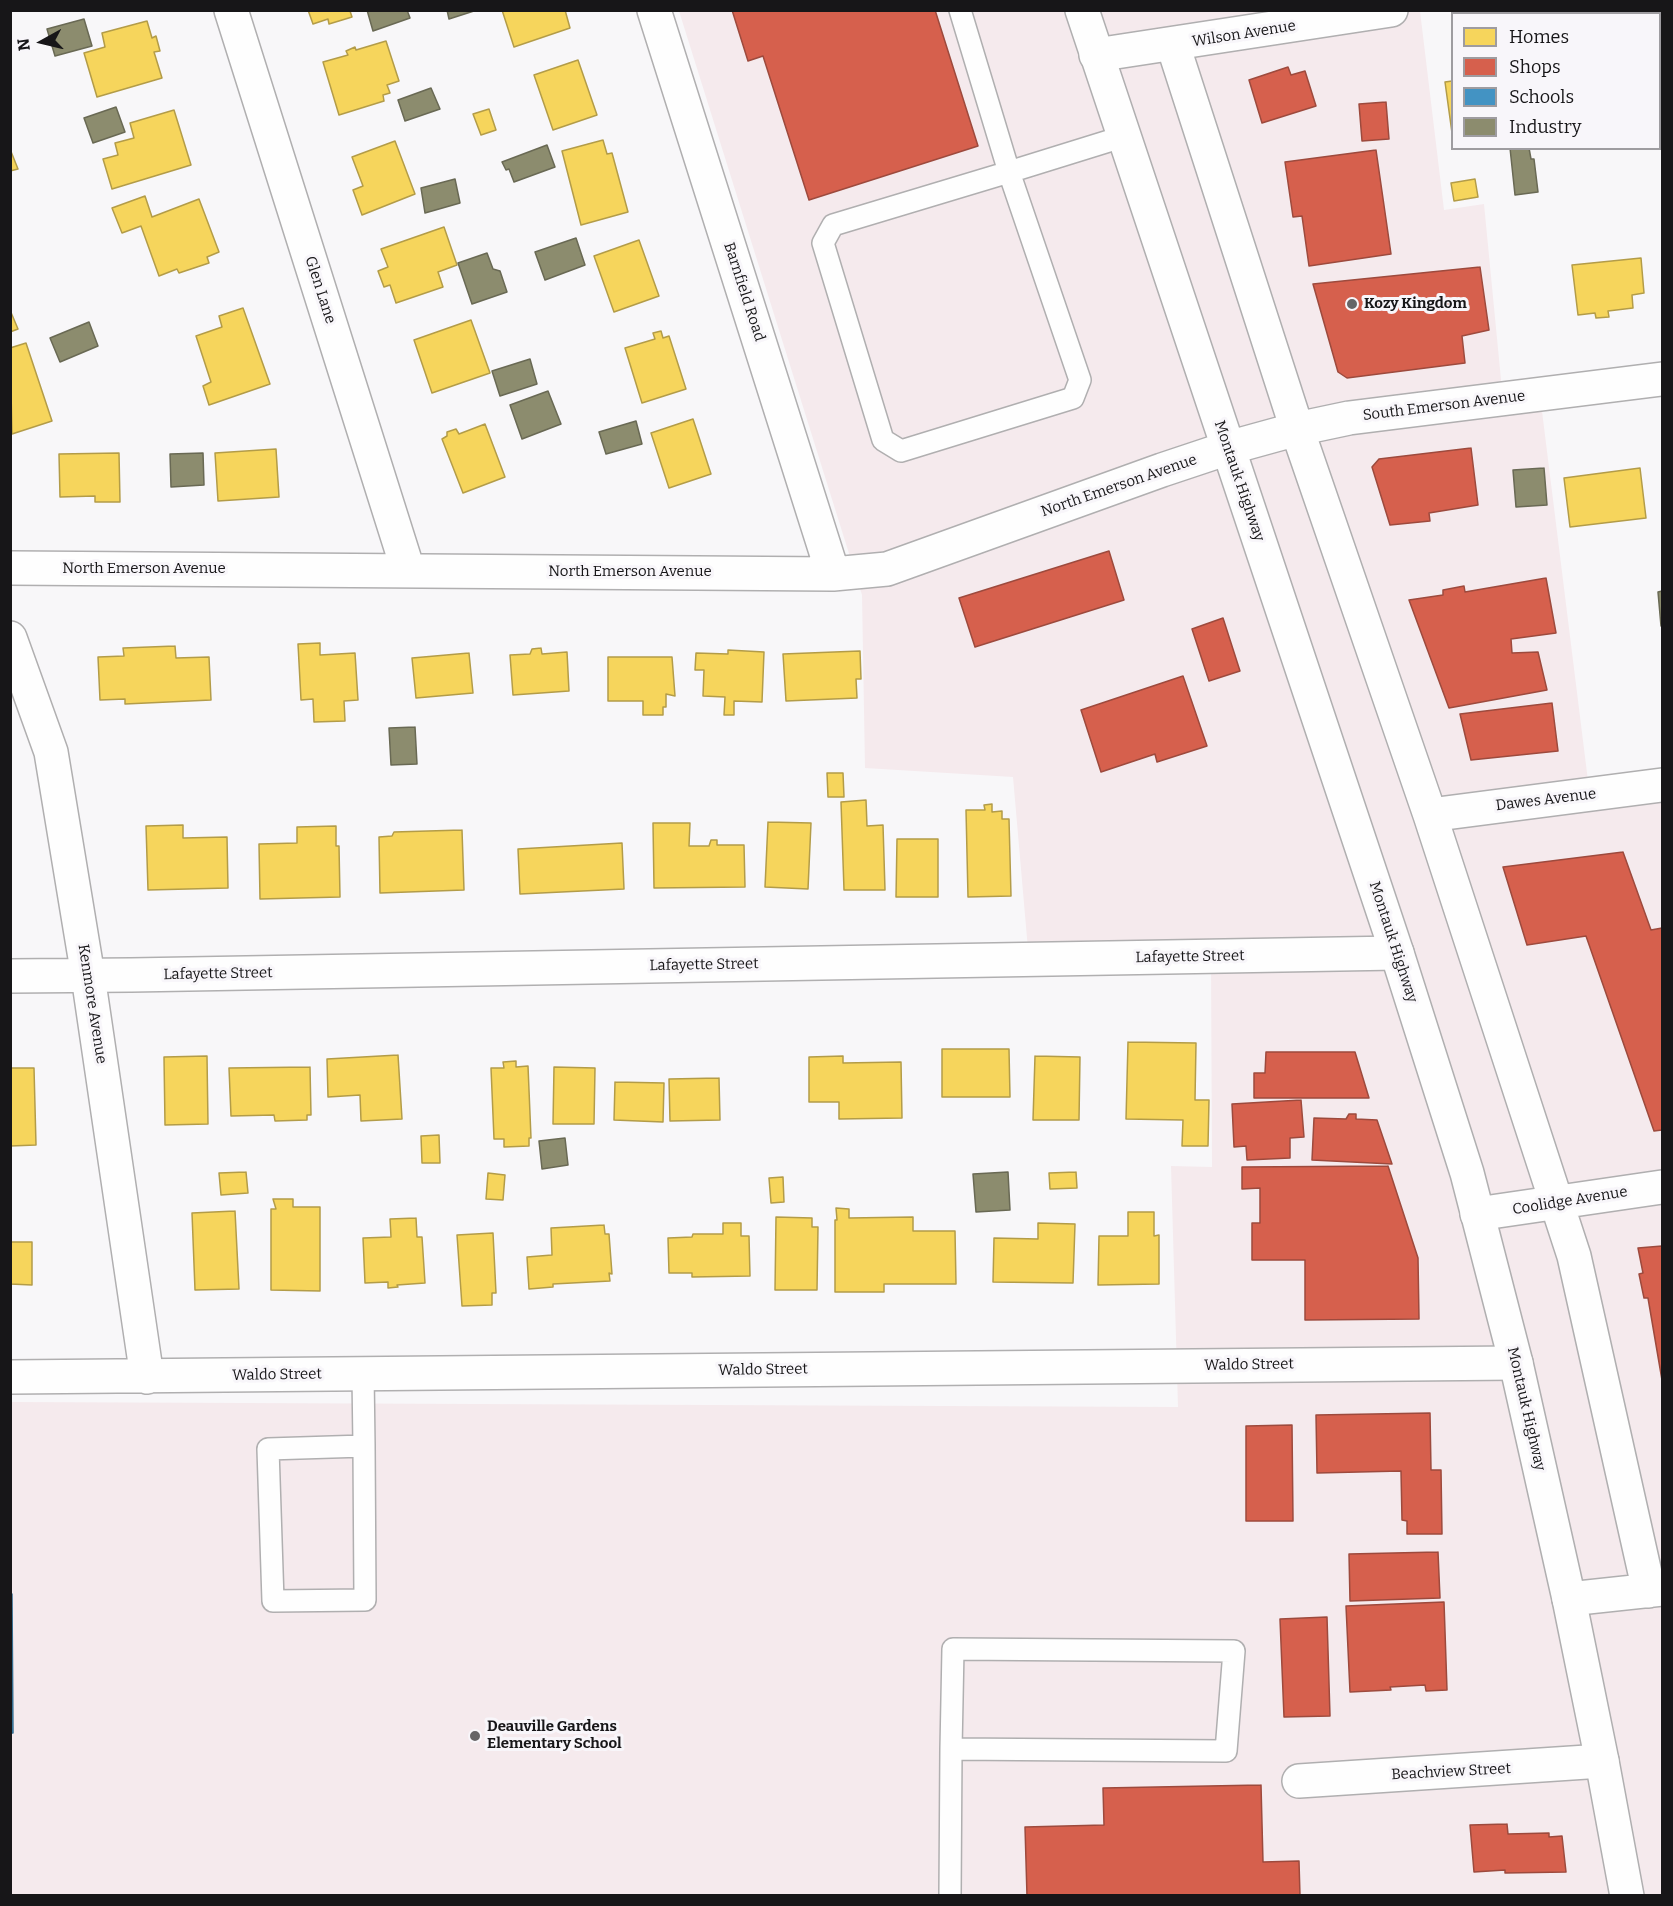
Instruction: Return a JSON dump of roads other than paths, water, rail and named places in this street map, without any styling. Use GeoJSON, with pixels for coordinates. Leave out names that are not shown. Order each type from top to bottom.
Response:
{"type":"FeatureCollection","features":[{"type":"Feature","properties":{"kind":"street","name":"Glen Lane"},"geometry":{"type":"LineString","coordinates":[[231,10],[408,570]]}},
{"type":"Feature","properties":{"kind":"street","name":"Barnfield Road"},"geometry":{"type":"LineString","coordinates":[[654,10],[833,573]]}},
{"type":"Feature","properties":{"kind":"street","name":"Montauk Highway"},"geometry":{"type":"LineString","coordinates":[[1082,10],[1397,953],[1467,1173],[1516,1363],[1569,1599],[1627,1896]]}},
{"type":"Feature","properties":{"kind":"street","name":"Wilson Avenue"},"geometry":{"type":"LineString","coordinates":[[1096,55],[1391,10]]}},
{"type":"Feature","properties":{"kind":"street"},"geometry":{"type":"LineString","coordinates":[[1173,45],[1297,429],[1431,815],[1574,1256],[1655,1590],[1569,1599]]}},
{"type":"Feature","properties":{"kind":"street","name":"South Emerson Avenue"},"geometry":{"type":"LineString","coordinates":[[1228,448],[1297,429],[1349,418],[1662,379]]}},
{"type":"Feature","properties":{"kind":"street","name":"North Emerson Avenue"},"geometry":{"type":"LineString","coordinates":[[10,568],[833,573],[887,569],[1228,448]]}},
{"type":"Feature","properties":{"kind":"street","name":"Kenmore Avenue"},"geometry":{"type":"LineString","coordinates":[[10,638],[51,752],[88,976],[147,1377]]}},
{"type":"Feature","properties":{"kind":"street","name":"Dawes Avenue"},"geometry":{"type":"LineString","coordinates":[[1431,815],[1662,785]]}},
{"type":"Feature","properties":{"kind":"street","name":"Lafayette Street"},"geometry":{"type":"LineString","coordinates":[[10,976],[1397,953]]}},
{"type":"Feature","properties":{"kind":"street","name":"Coolidge Avenue"},"geometry":{"type":"LineString","coordinates":[[1477,1214],[1662,1187]]}},
{"type":"Feature","properties":{"kind":"street","name":"Waldo Street"},"geometry":{"type":"LineString","coordinates":[[10,1377],[1516,1363]]}},
{"type":"Feature","properties":{"kind":"street","name":"Beachview Street"},"geometry":{"type":"LineString","coordinates":[[1299,1781],[1602,1761]]}},
{"type":"Feature","properties":{"kind":"lane"},"geometry":{"type":"LineString","coordinates":[[960,10],[1009,172],[1080,380],[1074,398],[901,451],[883,440],[823,243],[833,225],[1009,172],[1125,136]]}},
{"type":"Feature","properties":{"kind":"lane"},"geometry":{"type":"LineString","coordinates":[[363,1374],[364,1446],[365,1600],[273,1601],[268,1449],[364,1446]]}},
{"type":"Feature","properties":{"kind":"lane"},"geometry":{"type":"LineString","coordinates":[[950,1896],[951,1749],[953,1649],[1234,1651],[1226,1751],[951,1749]]}},
{"type":"Feature","properties":{"kind":"place","name":"Kozy Kingdom"},"geometry":{"type":"Point","coordinates":[1352,304]}},
{"type":"Feature","properties":{"kind":"place","name":"Deauville Gardens Elementary School"},"geometry":{"type":"Point","coordinates":[475,1736]}}]}
